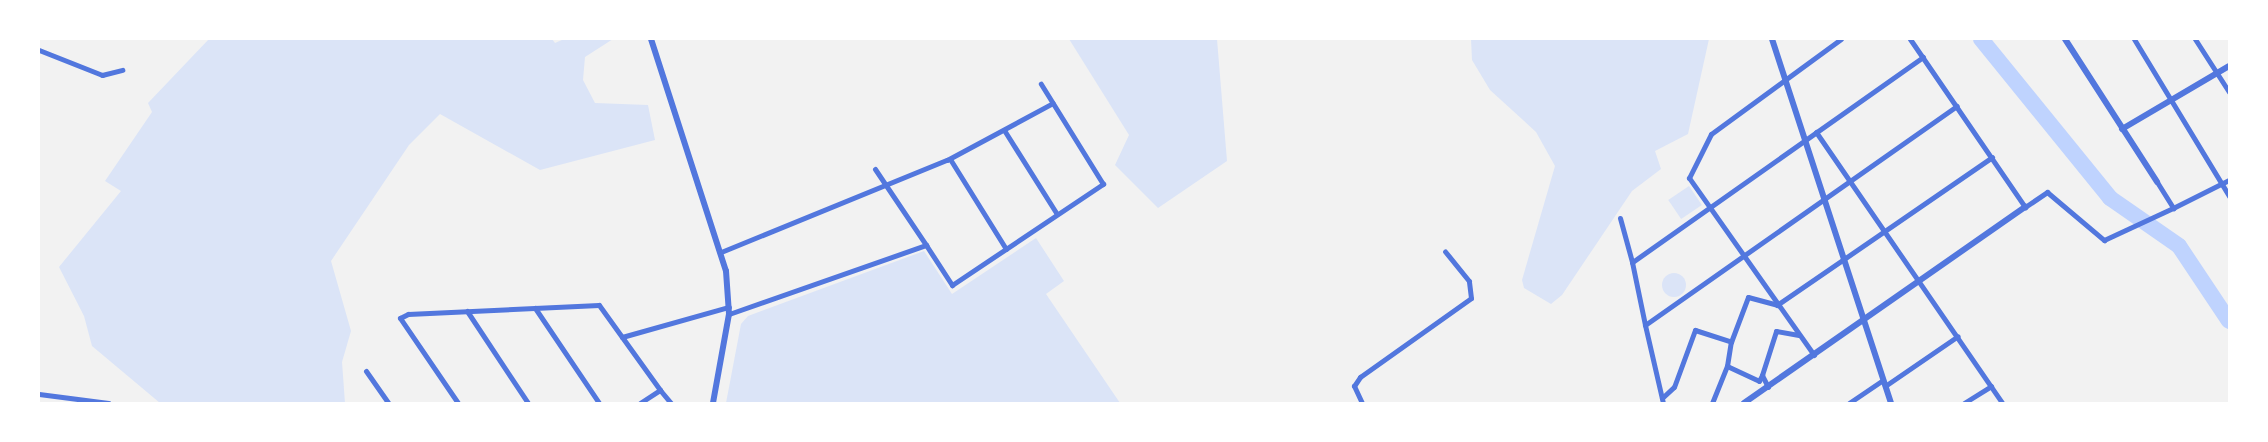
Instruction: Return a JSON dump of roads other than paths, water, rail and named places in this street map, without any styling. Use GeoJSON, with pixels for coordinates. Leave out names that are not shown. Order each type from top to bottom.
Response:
{"type":"FeatureCollection","features":[{"type":"Feature","properties":{"kind":"street"},"geometry":{"type":"LineString","coordinates":[[651,39],[721,252],[729,310],[713,403]]}},
{"type":"Feature","properties":{"kind":"street"},"geometry":{"type":"LineString","coordinates":[[1772,39],[1891,403]]}},
{"type":"Feature","properties":{"kind":"street"},"geometry":{"type":"LineString","coordinates":[[1814,355],[1689,178],[1711,134],[1785,78],[1841,39]]}},
{"type":"Feature","properties":{"kind":"street"},"geometry":{"type":"LineString","coordinates":[[1910,39],[2025,208]]}},
{"type":"Feature","properties":{"kind":"street"},"geometry":{"type":"LineString","coordinates":[[2065,39],[2173,208]]}},
{"type":"Feature","properties":{"kind":"street"},"geometry":{"type":"LineString","coordinates":[[2134,39],[2227,182],[2229,196]]}},
{"type":"Feature","properties":{"kind":"street"},"geometry":{"type":"LineString","coordinates":[[2195,39],[2229,92]]}},
{"type":"Feature","properties":{"kind":"street"},"geometry":{"type":"LineString","coordinates":[[39,50],[102,75],[122,70]]}},
{"type":"Feature","properties":{"kind":"street"},"geometry":{"type":"LineString","coordinates":[[1632,262],[1923,57]]}},
{"type":"Feature","properties":{"kind":"street"},"geometry":{"type":"LineString","coordinates":[[2122,129],[2229,66]]}},
{"type":"Feature","properties":{"kind":"street"},"geometry":{"type":"LineString","coordinates":[[875,169],[952,285],[1102,184],[1041,84]]}},
{"type":"Feature","properties":{"kind":"street"},"geometry":{"type":"LineString","coordinates":[[721,252],[950,159],[1053,103]]}},
{"type":"Feature","properties":{"kind":"street"},"geometry":{"type":"LineString","coordinates":[[1645,325],[1957,106]]}},
{"type":"Feature","properties":{"kind":"street"},"geometry":{"type":"LineString","coordinates":[[1004,130],[1057,214]]}},
{"type":"Feature","properties":{"kind":"street"},"geometry":{"type":"LineString","coordinates":[[1816,132],[1918,282],[1958,336],[2002,403]]}},
{"type":"Feature","properties":{"kind":"street"},"geometry":{"type":"LineString","coordinates":[[1778,305],[1992,157]]}},
{"type":"Feature","properties":{"kind":"street"},"geometry":{"type":"LineString","coordinates":[[950,159],[1006,249]]}},
{"type":"Feature","properties":{"kind":"street"},"geometry":{"type":"LineString","coordinates":[[1744,403],[2047,192],[2104,240],[2227,182]]}},
{"type":"Feature","properties":{"kind":"street"},"geometry":{"type":"LineString","coordinates":[[1620,218],[1632,262],[1663,401]]}},
{"type":"Feature","properties":{"kind":"street"},"geometry":{"type":"LineString","coordinates":[[622,337],[729,310],[926,245]]}},
{"type":"Feature","properties":{"kind":"street"},"geometry":{"type":"LineString","coordinates":[[1362,403],[1354,386],[1360,377],[1471,298],[1469,282],[1445,251]]}},
{"type":"Feature","properties":{"kind":"street"},"geometry":{"type":"LineString","coordinates":[[1712,403],[1727,366],[1731,342],[1748,296],[1778,305]]}},
{"type":"Feature","properties":{"kind":"street"},"geometry":{"type":"LineString","coordinates":[[458,403],[400,318],[467,311],[599,305],[671,403]]}},
{"type":"Feature","properties":{"kind":"street"},"geometry":{"type":"LineString","coordinates":[[535,308],[599,403]]}},
{"type":"Feature","properties":{"kind":"street"},"geometry":{"type":"LineString","coordinates":[[467,311],[528,403]]}},
{"type":"Feature","properties":{"kind":"street"},"geometry":{"type":"LineString","coordinates":[[1663,401],[1674,387],[1695,330],[1731,342]]}},
{"type":"Feature","properties":{"kind":"street"},"geometry":{"type":"LineString","coordinates":[[1727,366],[1759,381],[1776,331],[1800,336]]}},
{"type":"Feature","properties":{"kind":"street"},"geometry":{"type":"LineString","coordinates":[[1849,403],[1958,336]]}},
{"type":"Feature","properties":{"kind":"street"},"geometry":{"type":"LineString","coordinates":[[366,371],[388,403]]}},
{"type":"Feature","properties":{"kind":"street"},"geometry":{"type":"LineString","coordinates":[[1762,375],[1768,387]]}},
{"type":"Feature","properties":{"kind":"street"},"geometry":{"type":"LineString","coordinates":[[1964,403],[1991,386]]}},
{"type":"Feature","properties":{"kind":"street"},"geometry":{"type":"LineString","coordinates":[[640,403],[660,390]]}},
{"type":"Feature","properties":{"kind":"street"},"geometry":{"type":"LineString","coordinates":[[39,394],[108,403]]}},
{"type":"Feature","properties":{"kind":"waterway"},"geometry":{"type":"LineString","coordinates":[[1981,39],[2110,198],[2179,246],[2229,321]]}}]}
